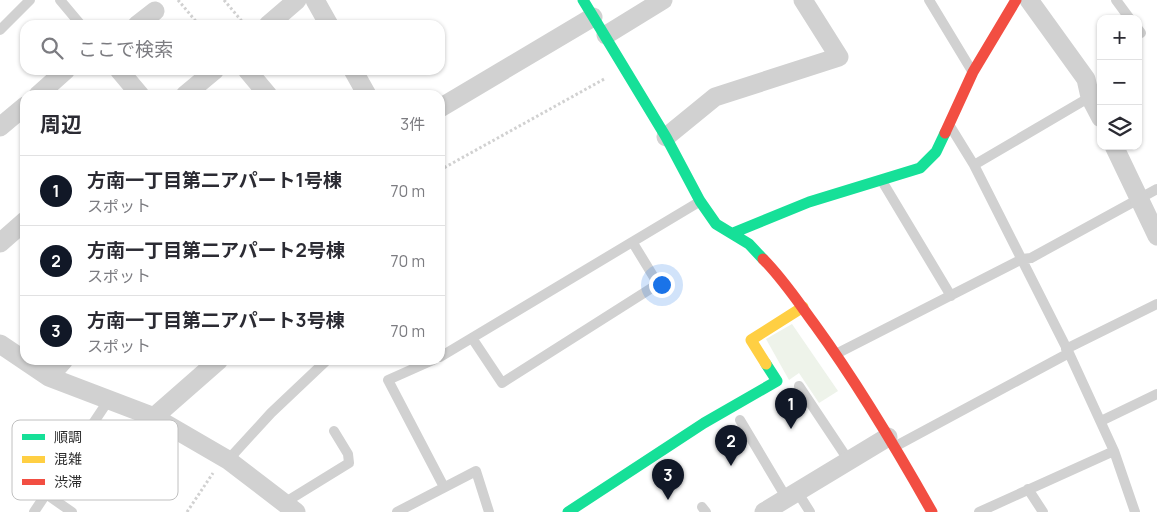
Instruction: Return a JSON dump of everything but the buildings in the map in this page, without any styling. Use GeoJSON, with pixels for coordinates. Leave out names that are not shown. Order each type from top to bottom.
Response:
{"type":"FeatureCollection","features":[{"type":"Feature","properties":{"kind":"street"},"geometry":{"type":"LineString","coordinates":[[274,20],[297,0]]}},
{"type":"Feature","properties":{"kind":"street"},"geometry":{"type":"LineString","coordinates":[[315,0],[326,20]]}},
{"type":"Feature","properties":{"kind":"street"},"geometry":{"type":"LineString","coordinates":[[584,0],[666,137],[700,201],[716,224],[749,244],[779,275],[803,307],[836,354],[892,442],[932,512]]}},
{"type":"Feature","properties":{"kind":"street"},"geometry":{"type":"LineString","coordinates":[[606,35],[662,0]]}},
{"type":"Feature","properties":{"kind":"street"},"geometry":{"type":"LineString","coordinates":[[666,137],[714,97],[839,57],[802,0]]}},
{"type":"Feature","properties":{"kind":"street"},"geometry":{"type":"LineString","coordinates":[[733,233],[808,202],[920,168],[936,152],[973,72],[1016,0]]}},
{"type":"Feature","properties":{"kind":"street"},"geometry":{"type":"LineString","coordinates":[[1030,0],[1086,79],[1090,96],[1097,110]]}},
{"type":"Feature","properties":{"kind":"street"},"geometry":{"type":"LineString","coordinates":[[143,20],[155,11]]}},
{"type":"Feature","properties":{"kind":"street"},"geometry":{"type":"LineString","coordinates":[[445,105],[593,16]]}},
{"type":"Feature","properties":{"kind":"street"},"geometry":{"type":"LineString","coordinates":[[44,90],[60,75]]}},
{"type":"Feature","properties":{"kind":"street"},"geometry":{"type":"LineString","coordinates":[[123,75],[136,90]]}},
{"type":"Feature","properties":{"kind":"street"},"geometry":{"type":"LineString","coordinates":[[191,90],[209,75]]}},
{"type":"Feature","properties":{"kind":"street"},"geometry":{"type":"LineString","coordinates":[[251,75],[264,90]]}},
{"type":"Feature","properties":{"kind":"street"},"geometry":{"type":"LineString","coordinates":[[356,75],[364,90]]}},
{"type":"Feature","properties":{"kind":"street"},"geometry":{"type":"LineString","coordinates":[[0,127],[20,114]]}},
{"type":"Feature","properties":{"kind":"street"},"geometry":{"type":"LineString","coordinates":[[1116,150],[1157,236]]}},
{"type":"Feature","properties":{"kind":"street"},"geometry":{"type":"LineString","coordinates":[[0,243],[20,225]]}},
{"type":"Feature","properties":{"kind":"street"},"geometry":{"type":"LineString","coordinates":[[568,512],[704,423],[777,382],[751,340],[803,307]]}},
{"type":"Feature","properties":{"kind":"street"},"geometry":{"type":"LineString","coordinates":[[0,344],[20,357]]}},
{"type":"Feature","properties":{"kind":"street"},"geometry":{"type":"LineString","coordinates":[[31,365],[49,377],[157,420]]}},
{"type":"Feature","properties":{"kind":"street"},"geometry":{"type":"LineString","coordinates":[[49,377],[60,365]]}},
{"type":"Feature","properties":{"kind":"street"},"geometry":{"type":"LineString","coordinates":[[154,418],[213,365]]}},
{"type":"Feature","properties":{"kind":"street"},"geometry":{"type":"LineString","coordinates":[[178,432],[225,459],[290,507]]}},
{"type":"Feature","properties":{"kind":"street"},"geometry":{"type":"LineString","coordinates":[[764,512],[849,461],[892,442]]}},
{"type":"Feature","properties":{"kind":"lane"},"geometry":{"type":"LineString","coordinates":[[0,30],[30,0]]}},
{"type":"Feature","properties":{"kind":"lane"},"geometry":{"type":"LineString","coordinates":[[60,0],[77,20]]}},
{"type":"Feature","properties":{"kind":"lane"},"geometry":{"type":"LineString","coordinates":[[929,0],[973,72]]}},
{"type":"Feature","properties":{"kind":"lane"},"geometry":{"type":"LineString","coordinates":[[1116,0],[1127,15]]}},
{"type":"Feature","properties":{"kind":"lane"},"geometry":{"type":"LineString","coordinates":[[974,165],[1090,96]]}},
{"type":"Feature","properties":{"kind":"lane"},"geometry":{"type":"LineString","coordinates":[[948,123],[974,165],[1101,420],[1135,512]]}},
{"type":"Feature","properties":{"kind":"lane"},"geometry":{"type":"LineString","coordinates":[[882,181],[951,296]]}},
{"type":"Feature","properties":{"kind":"lane"},"geometry":{"type":"LineString","coordinates":[[836,354],[1022,259],[1031,258],[1157,189]]}},
{"type":"Feature","properties":{"kind":"lane"},"geometry":{"type":"LineString","coordinates":[[445,354],[633,243],[700,201]]}},
{"type":"Feature","properties":{"kind":"lane"},"geometry":{"type":"LineString","coordinates":[[472,338],[502,383],[658,284],[633,243]]}},
{"type":"Feature","properties":{"kind":"lane"},"geometry":{"type":"LineString","coordinates":[[892,442],[1157,304]]}},
{"type":"Feature","properties":{"kind":"lane"},"geometry":{"type":"LineString","coordinates":[[225,459],[322,365]]}},
{"type":"Feature","properties":{"kind":"lane"},"geometry":{"type":"LineString","coordinates":[[422,365],[388,380],[444,486]]}},
{"type":"Feature","properties":{"kind":"lane"},"geometry":{"type":"LineString","coordinates":[[799,386],[849,461]]}},
{"type":"Feature","properties":{"kind":"lane"},"geometry":{"type":"LineString","coordinates":[[1101,420],[1157,394]]}},
{"type":"Feature","properties":{"kind":"lane"},"geometry":{"type":"LineString","coordinates":[[95,420],[108,401]]}},
{"type":"Feature","properties":{"kind":"lane"},"geometry":{"type":"LineString","coordinates":[[740,420],[793,496],[810,512]]}},
{"type":"Feature","properties":{"kind":"lane"},"geometry":{"type":"LineString","coordinates":[[290,507],[349,463],[348,454],[334,431]]}},
{"type":"Feature","properties":{"kind":"lane"},"geometry":{"type":"LineString","coordinates":[[979,512],[1114,451]]}},
{"type":"Feature","properties":{"kind":"lane"},"geometry":{"type":"LineString","coordinates":[[397,512],[476,471],[489,512]]}},
{"type":"Feature","properties":{"kind":"lane"},"geometry":{"type":"LineString","coordinates":[[1028,489],[1043,512]]}},
{"type":"Feature","properties":{"kind":"lane"},"geometry":{"type":"LineString","coordinates":[[34,512],[42,500]]}},
{"type":"Feature","properties":{"kind":"lane"},"geometry":{"type":"LineString","coordinates":[[55,500],[72,512]]}},
{"type":"Feature","properties":{"kind":"path"},"geometry":{"type":"LineString","coordinates":[[178,0],[195,20]]}},
{"type":"Feature","properties":{"kind":"path"},"geometry":{"type":"LineString","coordinates":[[224,0],[241,20]]}},
{"type":"Feature","properties":{"kind":"path"},"geometry":{"type":"LineString","coordinates":[[445,167],[625,68]]}},
{"type":"Feature","properties":{"kind":"path"},"geometry":{"type":"LineString","coordinates":[[187,512],[225,459]]}},
{"type":"Feature","properties":{"kind":"shaded area"},"geometry":{"type":"Polygon","coordinates":[[[792,324],[838,391],[819,403],[799,373],[789,380],[766,339],[792,324]]]}},
{"type":"Feature","properties":{"kind":"traffic: fast"},"geometry":{"type":"LineString","coordinates":[[583,0],[666,137],[700,201],[716,224],[749,244],[763,259]]}},
{"type":"Feature","properties":{"kind":"traffic: fast"},"geometry":{"type":"LineString","coordinates":[[733,233],[809,202],[920,168],[936,152],[945,133]]}},
{"type":"Feature","properties":{"kind":"traffic: fast"},"geometry":{"type":"LineString","coordinates":[[568,512],[704,423],[777,381],[766,364]]}},
{"type":"Feature","properties":{"kind":"traffic: slow"},"geometry":{"type":"LineString","coordinates":[[766,364],[751,340],[803,307]]}},
{"type":"Feature","properties":{"kind":"traffic: jam"},"geometry":{"type":"LineString","coordinates":[[945,133],[973,72],[1016,0]]}},
{"type":"Feature","properties":{"kind":"traffic: jam"},"geometry":{"type":"LineString","coordinates":[[763,259],[790,291],[831,347],[890,440],[932,512]]}},
{"type":"Feature","properties":{"kind":"place","name":"方南一丁目第二アパート1号棟"},"geometry":{"type":"Point","coordinates":[791,429]}},
{"type":"Feature","properties":{"kind":"place","name":"方南一丁目第二アパート2号棟"},"geometry":{"type":"Point","coordinates":[731,466]}},
{"type":"Feature","properties":{"kind":"place","name":"方南一丁目第二アパート3号棟"},"geometry":{"type":"Point","coordinates":[668,500]}}]}
